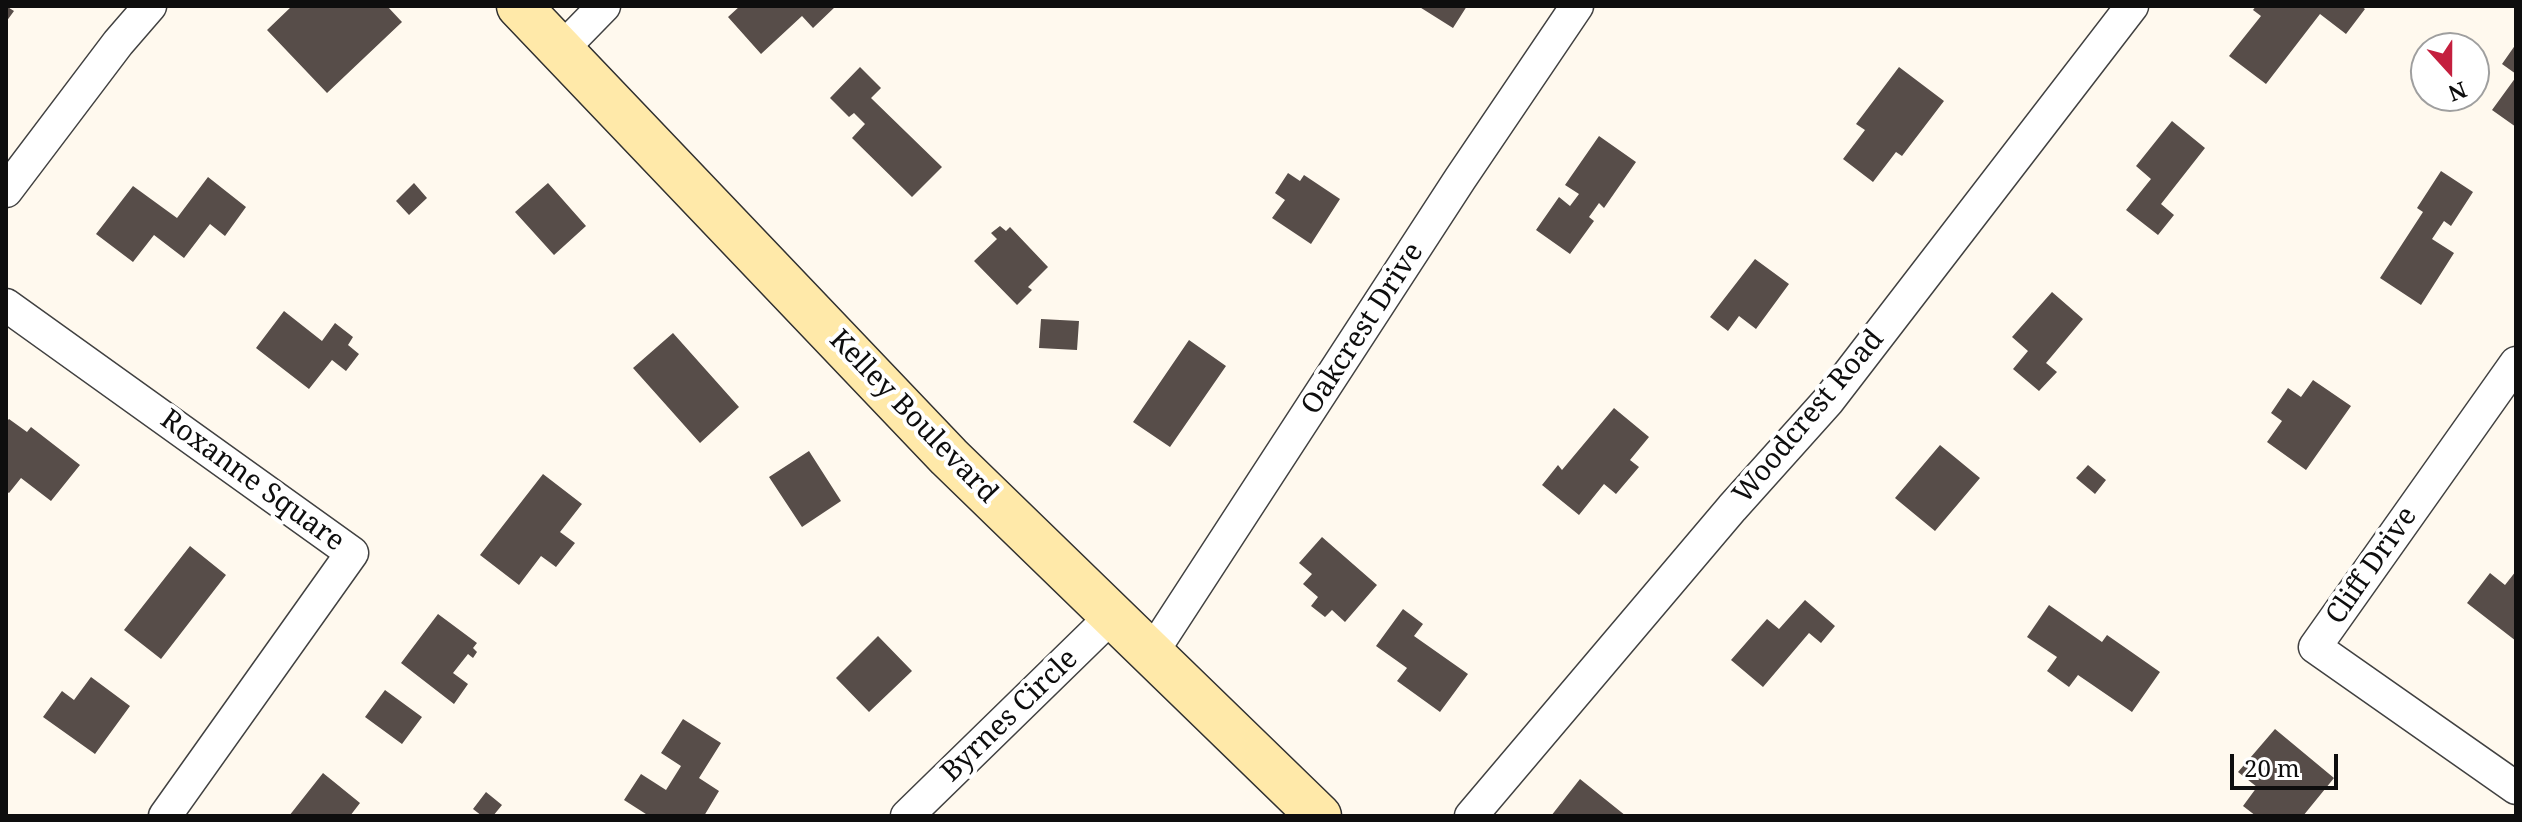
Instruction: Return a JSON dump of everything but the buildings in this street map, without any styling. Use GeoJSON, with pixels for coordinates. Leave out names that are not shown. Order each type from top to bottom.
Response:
{"type":"FeatureCollection","features":[{"type":"Feature","properties":{"kind":"main road","name":"Kelley Boulevard"},"geometry":{"type":"LineString","coordinates":[[519,6],[949,457],[1319,816]]}},
{"type":"Feature","properties":{"kind":"street"},"geometry":{"type":"LineString","coordinates":[[6,191],[109,54],[150,6]]}},
{"type":"Feature","properties":{"kind":"street"},"geometry":{"type":"LineString","coordinates":[[561,50],[604,6]]}},
{"type":"Feature","properties":{"kind":"street","name":"Oakcrest Drive"},"geometry":{"type":"LineString","coordinates":[[1151,654],[1460,179],[1577,6]]}},
{"type":"Feature","properties":{"kind":"street","name":"Woodcrest Road"},"geometry":{"type":"LineString","coordinates":[[1471,816],[1732,508],[1828,401],[2132,6]]}},
{"type":"Feature","properties":{"kind":"street","name":"Roxanne Square"},"geometry":{"type":"LineString","coordinates":[[6,305],[352,553],[165,816]]}},
{"type":"Feature","properties":{"kind":"street","name":"Cliff Drive"},"geometry":{"type":"LineString","coordinates":[[2516,363],[2315,647],[2516,788]]}},
{"type":"Feature","properties":{"kind":"street","name":"Byrnes Circle"},"geometry":{"type":"LineString","coordinates":[[907,816],[1112,616]]}}]}
